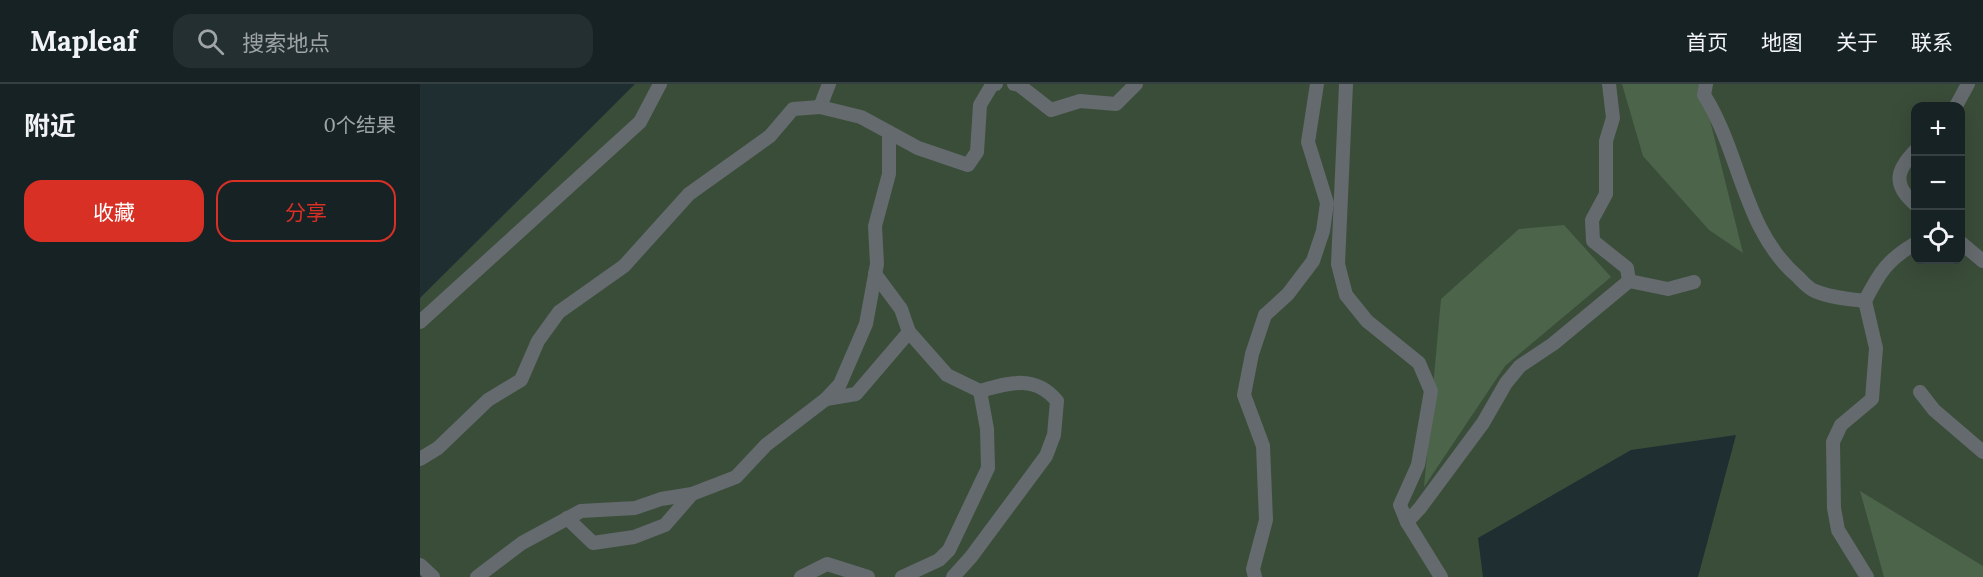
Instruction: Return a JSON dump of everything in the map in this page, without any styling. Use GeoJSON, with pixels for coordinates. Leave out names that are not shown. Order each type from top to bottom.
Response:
{"type":"FeatureCollection","features":[{"type":"Feature","properties":{"kind":"street"},"geometry":{"type":"LineString","coordinates":[[420,322],[640,122],[660,84]]}},
{"type":"Feature","properties":{"kind":"street"},"geometry":{"type":"LineString","coordinates":[[820,108],[829,84]]}},
{"type":"Feature","properties":{"kind":"street"},"geometry":{"type":"LineString","coordinates":[[420,459],[438,448],[488,400],[521,380],[538,341],[559,312],[624,266],[689,194],[770,136],[794,109],[820,108],[861,117],[918,148],[968,165],[977,152],[980,105],[992,85],[996,84]]}},
{"type":"Feature","properties":{"kind":"street"},"geometry":{"type":"LineString","coordinates":[[1014,84],[1019,85],[1051,110],[1080,101],[1116,104],[1136,84]]}},
{"type":"Feature","properties":{"kind":"street"},"geometry":{"type":"LineString","coordinates":[[1255,577],[1253,569],[1266,520],[1263,446],[1244,395],[1252,354],[1265,315],[1288,294],[1312,261],[1323,231],[1327,203],[1308,142],[1317,84]]}},
{"type":"Feature","properties":{"kind":"street"},"geometry":{"type":"LineString","coordinates":[[1346,84],[1338,264],[1346,295],[1367,321],[1419,363],[1431,391],[1418,465],[1400,505],[1407,522],[1441,577]]}},
{"type":"Feature","properties":{"kind":"street"},"geometry":{"type":"LineString","coordinates":[[1609,84],[1613,118],[1606,141],[1606,194],[1592,220],[1593,241],[1627,268],[1629,281]]}},
{"type":"Feature","properties":{"kind":"street"},"geometry":{"type":"LineString","coordinates":[[1706,84],[1704,95],[1715,113],[1736,173],[1769,246],[1784,265],[1813,291],[1865,301]]}},
{"type":"Feature","properties":{"kind":"street"},"geometry":{"type":"LineString","coordinates":[[1958,102],[1968,84]]}},
{"type":"Feature","properties":{"kind":"street"},"geometry":{"type":"LineString","coordinates":[[477,577],[522,543],[580,511],[635,508],[662,499],[692,494],[736,477],[766,445],[826,399],[840,384],[866,324],[875,274],[875,226],[890,174],[889,132]]}},
{"type":"Feature","properties":{"kind":"street"},"geometry":{"type":"LineString","coordinates":[[1911,155],[1901,166],[1898,179],[1906,197],[1911,201]]}},
{"type":"Feature","properties":{"kind":"street"},"geometry":{"type":"LineString","coordinates":[[1867,577],[1838,530],[1834,508],[1833,442],[1841,425],[1872,399],[1876,348],[1865,301],[1879,274],[1894,256],[1911,246]]}},
{"type":"Feature","properties":{"kind":"street"},"geometry":{"type":"LineString","coordinates":[[1965,246],[1983,261]]}},
{"type":"Feature","properties":{"kind":"street"},"geometry":{"type":"LineString","coordinates":[[875,274],[901,309],[909,332],[947,375],[980,391],[1011,382],[1031,384],[1047,389],[1057,401],[1054,435],[1046,456],[971,557],[953,577]]}},
{"type":"Feature","properties":{"kind":"street"},"geometry":{"type":"LineString","coordinates":[[1407,522],[1484,423],[1506,382],[1520,366],[1553,344],[1629,281],[1668,288],[1694,282]]}},
{"type":"Feature","properties":{"kind":"street"},"geometry":{"type":"LineString","coordinates":[[826,399],[856,394],[909,332]]}},
{"type":"Feature","properties":{"kind":"street"},"geometry":{"type":"LineString","coordinates":[[902,577],[939,560],[949,550],[988,468],[987,429],[980,391]]}},
{"type":"Feature","properties":{"kind":"street"},"geometry":{"type":"LineString","coordinates":[[1920,392],[1934,410],[1983,452]]}},
{"type":"Feature","properties":{"kind":"street"},"geometry":{"type":"LineString","coordinates":[[567,518],[593,543],[634,537],[665,525],[692,494]]}},
{"type":"Feature","properties":{"kind":"street"},"geometry":{"type":"LineString","coordinates":[[801,577],[827,564],[868,577]]}},
{"type":"Feature","properties":{"kind":"street"},"geometry":{"type":"LineString","coordinates":[[420,565],[433,577]]}},
{"type":"Feature","properties":{"kind":"green space"},"geometry":{"type":"Polygon","coordinates":[[[635,84],[1983,84],[1983,577],[1698,577],[1736,435],[1631,450],[1478,538],[1483,577],[420,577],[420,298],[635,84]]]}},
{"type":"Feature","properties":{"kind":"green space"},"geometry":{"type":"Polygon","coordinates":[[[1622,84],[1701,84],[1743,253],[1709,230],[1643,156],[1622,84]]]}},
{"type":"Feature","properties":{"kind":"green space"},"geometry":{"type":"Polygon","coordinates":[[[1564,225],[1611,277],[1505,366],[1424,487],[1441,299],[1519,229],[1564,225]]]}},
{"type":"Feature","properties":{"kind":"green space"},"geometry":{"type":"Polygon","coordinates":[[[1860,491],[1983,566],[1983,577],[1884,577],[1860,491]]]}}]}
